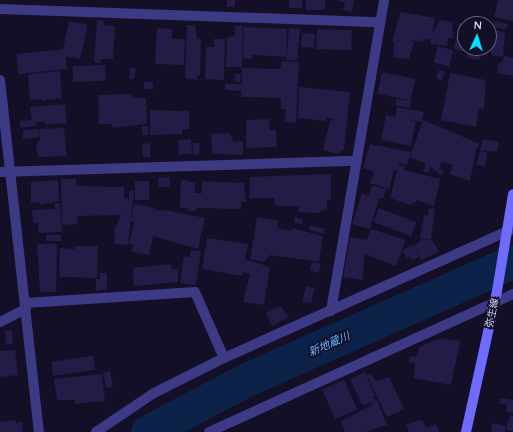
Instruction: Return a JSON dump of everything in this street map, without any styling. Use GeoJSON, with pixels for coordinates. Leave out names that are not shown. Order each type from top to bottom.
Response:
{"type":"FeatureCollection","features":[{"type":"Feature","properties":{"kind":"street"},"geometry":{"type":"LineString","coordinates":[[331,311],[355,161],[384,0]]}},
{"type":"Feature","properties":{"kind":"street"},"geometry":{"type":"LineString","coordinates":[[0,10],[379,22]]}},
{"type":"Feature","properties":{"kind":"street"},"geometry":{"type":"LineString","coordinates":[[0,80],[39,432]]}},
{"type":"Feature","properties":{"kind":"street"},"geometry":{"type":"LineString","coordinates":[[0,172],[355,161]]}},
{"type":"Feature","properties":{"kind":"street","name":"弥生線"},"geometry":{"type":"LineString","coordinates":[[466,432],[497,290],[508,234],[513,194]]}},
{"type":"Feature","properties":{"kind":"street"},"geometry":{"type":"LineString","coordinates":[[96,432],[154,393],[224,358],[508,234]]}},
{"type":"Feature","properties":{"kind":"street"},"geometry":{"type":"LineString","coordinates":[[0,322],[26,306],[195,292],[224,358]]}},
{"type":"Feature","properties":{"kind":"street"},"geometry":{"type":"LineString","coordinates":[[210,432],[513,294]]}},
{"type":"Feature","properties":{"kind":"building"},"geometry":{"type":"Polygon","coordinates":[[[227,0],[235,0],[235,7],[227,7],[227,0]]]}},
{"type":"Feature","properties":{"kind":"building"},"geometry":{"type":"Polygon","coordinates":[[[289,0],[302,0],[302,8],[289,8],[289,0]]]}},
{"type":"Feature","properties":{"kind":"building"},"geometry":{"type":"Polygon","coordinates":[[[306,0],[325,0],[325,10],[306,10],[306,0]]]}},
{"type":"Feature","properties":{"kind":"building"},"geometry":{"type":"Polygon","coordinates":[[[337,0],[354,0],[352,12],[343,10],[345,3],[337,0]]]}},
{"type":"Feature","properties":{"kind":"building"},"geometry":{"type":"Polygon","coordinates":[[[498,0],[513,0],[513,21],[494,16],[498,0]]]}},
{"type":"Feature","properties":{"kind":"building"},"geometry":{"type":"Polygon","coordinates":[[[400,12],[435,18],[432,34],[440,20],[452,22],[453,38],[448,38],[447,46],[431,44],[431,40],[423,39],[423,42],[410,40],[414,42],[409,59],[393,57],[394,42],[392,42],[400,12]]]}},
{"type":"Feature","properties":{"kind":"building"},"geometry":{"type":"Polygon","coordinates":[[[97,20],[104,21],[104,25],[115,26],[113,59],[101,59],[100,63],[94,62],[97,20]]]}},
{"type":"Feature","properties":{"kind":"building"},"geometry":{"type":"Polygon","coordinates":[[[69,21],[88,25],[80,59],[62,55],[69,21]]]}},
{"type":"Feature","properties":{"kind":"building"},"geometry":{"type":"Polygon","coordinates":[[[497,22],[508,24],[506,29],[497,28],[497,22]]]}},
{"type":"Feature","properties":{"kind":"building"},"geometry":{"type":"Polygon","coordinates":[[[187,25],[195,25],[197,38],[201,40],[200,76],[197,75],[197,80],[187,79],[185,75],[187,25]]]}},
{"type":"Feature","properties":{"kind":"building"},"geometry":{"type":"Polygon","coordinates":[[[235,26],[243,26],[242,67],[226,67],[227,37],[235,36],[235,26]]]}},
{"type":"Feature","properties":{"kind":"building"},"geometry":{"type":"Polygon","coordinates":[[[244,27],[287,29],[286,57],[252,55],[252,59],[243,58],[244,27]]]}},
{"type":"Feature","properties":{"kind":"building"},"geometry":{"type":"Polygon","coordinates":[[[157,28],[172,29],[172,39],[185,39],[184,65],[155,64],[157,28]]]}},
{"type":"Feature","properties":{"kind":"building"},"geometry":{"type":"Polygon","coordinates":[[[289,28],[300,29],[297,61],[286,60],[289,28]]]}},
{"type":"Feature","properties":{"kind":"building"},"geometry":{"type":"Polygon","coordinates":[[[317,29],[352,30],[351,50],[316,49],[317,29]]]}},
{"type":"Feature","properties":{"kind":"building"},"geometry":{"type":"Polygon","coordinates":[[[497,30],[505,32],[503,57],[497,56],[497,30]]]}},
{"type":"Feature","properties":{"kind":"building"},"geometry":{"type":"Polygon","coordinates":[[[302,33],[315,34],[314,48],[301,47],[302,33]]]}},
{"type":"Feature","properties":{"kind":"building"},"geometry":{"type":"Polygon","coordinates":[[[457,33],[457,50],[454,49],[457,33]]]}},
{"type":"Feature","properties":{"kind":"building"},"geometry":{"type":"Polygon","coordinates":[[[214,39],[225,39],[224,80],[205,79],[206,47],[214,47],[214,39]]]}},
{"type":"Feature","properties":{"kind":"building"},"geometry":{"type":"Polygon","coordinates":[[[438,46],[453,50],[449,67],[434,62],[438,46]]]}},
{"type":"Feature","properties":{"kind":"building"},"geometry":{"type":"Polygon","coordinates":[[[65,49],[67,69],[18,74],[16,54],[65,49]]]}},
{"type":"Feature","properties":{"kind":"building"},"geometry":{"type":"Polygon","coordinates":[[[468,56],[481,56],[479,60],[468,58],[468,56]]]}},
{"type":"Feature","properties":{"kind":"building"},"geometry":{"type":"Polygon","coordinates":[[[504,56],[513,58],[513,76],[497,73],[499,62],[502,63],[504,56]]]}},
{"type":"Feature","properties":{"kind":"building"},"geometry":{"type":"Polygon","coordinates":[[[282,61],[299,62],[296,123],[284,122],[286,109],[281,109],[281,98],[241,97],[242,68],[280,69],[282,61]]]}},
{"type":"Feature","properties":{"kind":"building"},"geometry":{"type":"Polygon","coordinates":[[[105,65],[106,79],[102,81],[73,82],[73,66],[105,65]]]}},
{"type":"Feature","properties":{"kind":"building"},"geometry":{"type":"Polygon","coordinates":[[[130,68],[136,68],[134,79],[129,79],[130,68]]]}},
{"type":"Feature","properties":{"kind":"building"},"geometry":{"type":"Polygon","coordinates":[[[439,70],[445,72],[442,80],[436,79],[439,70]]]}},
{"type":"Feature","properties":{"kind":"building"},"geometry":{"type":"Polygon","coordinates":[[[60,71],[62,98],[42,101],[42,99],[30,100],[28,74],[60,71]]]}},
{"type":"Feature","properties":{"kind":"building"},"geometry":{"type":"Polygon","coordinates":[[[382,72],[415,79],[411,101],[377,94],[382,72]]]}},
{"type":"Feature","properties":{"kind":"building"},"geometry":{"type":"Polygon","coordinates":[[[450,73],[486,80],[484,109],[479,108],[476,127],[441,120],[450,73]]]}},
{"type":"Feature","properties":{"kind":"building"},"geometry":{"type":"Polygon","coordinates":[[[235,74],[241,74],[240,82],[235,82],[235,74]]]}},
{"type":"Feature","properties":{"kind":"building"},"geometry":{"type":"Polygon","coordinates":[[[144,82],[153,82],[153,89],[144,89],[144,82]]]}},
{"type":"Feature","properties":{"kind":"building"},"geometry":{"type":"Polygon","coordinates":[[[225,84],[241,84],[241,91],[225,90],[225,84]]]}},
{"type":"Feature","properties":{"kind":"building"},"geometry":{"type":"Polygon","coordinates":[[[299,87],[350,92],[344,149],[337,154],[323,150],[330,121],[335,119],[326,118],[326,121],[298,118],[299,87]]]}},
{"type":"Feature","properties":{"kind":"building"},"geometry":{"type":"Polygon","coordinates":[[[132,94],[132,98],[146,98],[147,124],[112,128],[112,124],[99,124],[98,95],[132,94]]]}},
{"type":"Feature","properties":{"kind":"building"},"geometry":{"type":"Polygon","coordinates":[[[397,99],[411,101],[409,108],[395,105],[397,99]]]}},
{"type":"Feature","properties":{"kind":"building"},"geometry":{"type":"Polygon","coordinates":[[[65,104],[67,123],[45,125],[45,122],[37,122],[35,126],[20,128],[20,121],[32,120],[30,107],[65,104]]]}},
{"type":"Feature","properties":{"kind":"building"},"geometry":{"type":"Polygon","coordinates":[[[397,107],[424,112],[422,122],[407,119],[416,122],[411,146],[381,140],[386,115],[395,117],[397,107]]]}},
{"type":"Feature","properties":{"kind":"building"},"geometry":{"type":"Polygon","coordinates":[[[150,110],[189,111],[189,129],[182,129],[182,134],[150,135],[150,110]]]}},
{"type":"Feature","properties":{"kind":"building"},"geometry":{"type":"Polygon","coordinates":[[[269,119],[270,130],[276,130],[277,147],[246,148],[246,120],[269,119]]]}},
{"type":"Feature","properties":{"kind":"building"},"geometry":{"type":"Polygon","coordinates":[[[423,120],[480,144],[476,150],[470,181],[449,174],[453,165],[442,161],[439,169],[444,170],[442,176],[430,167],[428,173],[423,171],[426,164],[410,157],[423,120]]]}},
{"type":"Feature","properties":{"kind":"building"},"geometry":{"type":"Polygon","coordinates":[[[142,126],[148,126],[148,135],[142,135],[142,126]]]}},
{"type":"Feature","properties":{"kind":"building"},"geometry":{"type":"Polygon","coordinates":[[[64,128],[67,156],[38,157],[36,144],[40,140],[39,129],[64,128]]]}},
{"type":"Feature","properties":{"kind":"building"},"geometry":{"type":"Polygon","coordinates":[[[38,129],[39,137],[23,139],[23,130],[38,129]]]}},
{"type":"Feature","properties":{"kind":"building"},"geometry":{"type":"Polygon","coordinates":[[[229,133],[234,142],[243,141],[243,155],[212,154],[211,134],[229,133]]]}},
{"type":"Feature","properties":{"kind":"building"},"geometry":{"type":"Polygon","coordinates":[[[191,139],[192,154],[179,155],[178,140],[191,139]]]}},
{"type":"Feature","properties":{"kind":"building"},"geometry":{"type":"Polygon","coordinates":[[[483,139],[499,142],[497,152],[480,150],[483,139]]]}},
{"type":"Feature","properties":{"kind":"building"},"geometry":{"type":"Polygon","coordinates":[[[150,143],[150,157],[143,157],[142,144],[150,143]]]}},
{"type":"Feature","properties":{"kind":"building"},"geometry":{"type":"Polygon","coordinates":[[[193,143],[199,143],[200,154],[193,155],[193,143]]]}},
{"type":"Feature","properties":{"kind":"building"},"geometry":{"type":"Polygon","coordinates":[[[370,144],[411,152],[407,165],[399,163],[398,168],[400,165],[406,167],[404,170],[440,179],[434,207],[418,200],[410,205],[390,198],[397,171],[394,170],[389,189],[370,183],[374,172],[363,168],[370,144]]]}},
{"type":"Feature","properties":{"kind":"building"},"geometry":{"type":"Polygon","coordinates":[[[480,151],[488,153],[484,167],[477,165],[480,151]]]}},
{"type":"Feature","properties":{"kind":"building"},"geometry":{"type":"Polygon","coordinates":[[[331,174],[331,200],[327,200],[327,209],[317,213],[299,212],[299,206],[276,206],[274,198],[249,198],[250,177],[331,174]]]}},
{"type":"Feature","properties":{"kind":"building"},"geometry":{"type":"Polygon","coordinates":[[[170,177],[170,187],[159,187],[158,178],[170,177]]]}},
{"type":"Feature","properties":{"kind":"building"},"geometry":{"type":"Polygon","coordinates":[[[61,179],[76,179],[77,186],[124,187],[124,198],[129,200],[129,191],[134,191],[128,245],[115,244],[114,231],[121,215],[77,216],[78,224],[62,225],[61,179]]]}},
{"type":"Feature","properties":{"kind":"building"},"geometry":{"type":"Polygon","coordinates":[[[181,179],[195,183],[195,193],[202,193],[202,181],[244,183],[246,202],[241,202],[241,209],[196,208],[196,211],[188,211],[188,208],[180,208],[181,179]]]}},
{"type":"Feature","properties":{"kind":"building"},"geometry":{"type":"Polygon","coordinates":[[[58,180],[59,201],[40,205],[40,202],[31,203],[31,182],[58,180]]]}},
{"type":"Feature","properties":{"kind":"building"},"geometry":{"type":"Polygon","coordinates":[[[135,181],[149,181],[149,200],[135,200],[135,181]]]}},
{"type":"Feature","properties":{"kind":"building"},"geometry":{"type":"Polygon","coordinates":[[[372,185],[386,189],[383,199],[379,198],[370,229],[352,224],[362,193],[369,196],[372,185]]]}},
{"type":"Feature","properties":{"kind":"building"},"geometry":{"type":"Polygon","coordinates":[[[55,203],[60,203],[62,232],[38,233],[38,223],[33,223],[32,210],[55,209],[55,203]]]}},
{"type":"Feature","properties":{"kind":"building"},"geometry":{"type":"Polygon","coordinates":[[[134,204],[155,208],[157,212],[157,210],[171,211],[205,218],[198,249],[153,236],[149,255],[132,252],[133,244],[129,244],[134,222],[131,221],[134,204]]]}},
{"type":"Feature","properties":{"kind":"building"},"geometry":{"type":"Polygon","coordinates":[[[379,208],[416,222],[411,236],[374,222],[379,208]]]}},
{"type":"Feature","properties":{"kind":"building"},"geometry":{"type":"Polygon","coordinates":[[[429,208],[435,209],[431,240],[420,238],[424,215],[428,215],[429,208]]]}},
{"type":"Feature","properties":{"kind":"building"},"geometry":{"type":"Polygon","coordinates":[[[257,217],[279,221],[277,228],[292,231],[292,228],[323,236],[319,262],[270,255],[264,262],[250,259],[257,217]]]}},
{"type":"Feature","properties":{"kind":"building"},"geometry":{"type":"Polygon","coordinates":[[[295,217],[303,219],[302,224],[294,223],[295,217]]]}},
{"type":"Feature","properties":{"kind":"building"},"geometry":{"type":"Polygon","coordinates":[[[310,225],[325,229],[324,234],[309,230],[310,225]]]}},
{"type":"Feature","properties":{"kind":"building"},"geometry":{"type":"Polygon","coordinates":[[[371,229],[406,240],[396,266],[365,254],[362,280],[343,277],[350,237],[367,240],[371,229]]]}},
{"type":"Feature","properties":{"kind":"building"},"geometry":{"type":"Polygon","coordinates":[[[46,235],[61,235],[61,241],[46,241],[46,235]]]}},
{"type":"Feature","properties":{"kind":"building"},"geometry":{"type":"Polygon","coordinates":[[[207,238],[248,244],[245,259],[270,267],[264,305],[243,302],[250,274],[243,272],[242,276],[202,269],[207,238]]]}},
{"type":"Feature","properties":{"kind":"building"},"geometry":{"type":"Polygon","coordinates":[[[422,239],[433,241],[439,252],[421,260],[414,246],[422,239]]]}},
{"type":"Feature","properties":{"kind":"building"},"geometry":{"type":"Polygon","coordinates":[[[37,244],[57,244],[56,292],[42,292],[40,290],[37,244]]]}},
{"type":"Feature","properties":{"kind":"building"},"geometry":{"type":"Polygon","coordinates":[[[413,245],[419,257],[412,260],[410,257],[407,258],[402,250],[413,245]]]}},
{"type":"Feature","properties":{"kind":"building"},"geometry":{"type":"Polygon","coordinates":[[[75,246],[98,246],[97,278],[59,277],[60,248],[75,249],[75,246]]]}},
{"type":"Feature","properties":{"kind":"building"},"geometry":{"type":"Polygon","coordinates":[[[191,250],[201,251],[196,285],[180,283],[184,256],[190,257],[191,250]]]}},
{"type":"Feature","properties":{"kind":"building"},"geometry":{"type":"Polygon","coordinates":[[[312,262],[321,264],[319,273],[310,271],[312,262]]]}},
{"type":"Feature","properties":{"kind":"building"},"geometry":{"type":"Polygon","coordinates":[[[171,264],[172,269],[178,269],[178,282],[134,286],[133,268],[171,264]]]}},
{"type":"Feature","properties":{"kind":"building"},"geometry":{"type":"Polygon","coordinates":[[[100,273],[107,273],[107,290],[96,291],[96,279],[100,279],[100,273]]]}},
{"type":"Feature","properties":{"kind":"building"},"geometry":{"type":"Polygon","coordinates":[[[306,286],[315,288],[311,304],[302,302],[306,286]]]}},
{"type":"Feature","properties":{"kind":"building"},"geometry":{"type":"Polygon","coordinates":[[[281,306],[289,317],[272,326],[266,313],[281,306]]]}},
{"type":"Feature","properties":{"kind":"building"},"geometry":{"type":"Polygon","coordinates":[[[5,330],[12,330],[13,344],[6,344],[5,330]]]}},
{"type":"Feature","properties":{"kind":"building"},"geometry":{"type":"Polygon","coordinates":[[[440,338],[460,341],[451,385],[413,378],[415,364],[409,362],[409,357],[417,356],[420,346],[440,338]]]}},
{"type":"Feature","properties":{"kind":"building"},"geometry":{"type":"Polygon","coordinates":[[[15,350],[18,375],[0,377],[0,351],[15,350]]]}},
{"type":"Feature","properties":{"kind":"building"},"geometry":{"type":"Polygon","coordinates":[[[93,356],[95,370],[53,376],[51,362],[93,356]]]}},
{"type":"Feature","properties":{"kind":"building"},"geometry":{"type":"Polygon","coordinates":[[[110,371],[113,387],[106,388],[103,372],[110,371]]]}},
{"type":"Feature","properties":{"kind":"building"},"geometry":{"type":"Polygon","coordinates":[[[365,372],[375,396],[372,398],[377,400],[387,425],[365,432],[345,432],[341,421],[372,405],[371,402],[364,405],[361,403],[350,379],[365,372]]]}},
{"type":"Feature","properties":{"kind":"building"},"geometry":{"type":"Polygon","coordinates":[[[102,374],[105,401],[75,404],[75,400],[57,400],[54,379],[102,374]]]}},
{"type":"Feature","properties":{"kind":"building"},"geometry":{"type":"Polygon","coordinates":[[[371,374],[376,381],[389,377],[404,409],[387,417],[367,376],[371,374]]]}},
{"type":"Feature","properties":{"kind":"building"},"geometry":{"type":"Polygon","coordinates":[[[344,380],[357,409],[335,419],[322,390],[344,380]]]}},
{"type":"Feature","properties":{"kind":"building"},"geometry":{"type":"Polygon","coordinates":[[[500,398],[513,400],[513,413],[506,412],[507,405],[499,403],[500,398]]]}},
{"type":"Feature","properties":{"kind":"building"},"geometry":{"type":"Polygon","coordinates":[[[510,415],[513,416],[513,431],[506,430],[510,415]]]}},
{"type":"Feature","properties":{"kind":"building"},"geometry":{"type":"Polygon","coordinates":[[[16,420],[16,423],[22,422],[23,432],[0,432],[0,422],[16,420]]]}},
{"type":"Feature","properties":{"kind":"building"},"geometry":{"type":"Polygon","coordinates":[[[418,420],[423,421],[426,428],[436,424],[439,432],[409,432],[406,425],[418,420]]]}},
{"type":"Feature","properties":{"kind":"building"},"geometry":{"type":"Polygon","coordinates":[[[492,423],[506,426],[505,432],[491,432],[492,423]]]}},
{"type":"Feature","properties":{"kind":"waterway","name":"新地蔵川"},"geometry":{"type":"LineString","coordinates":[[148,432],[247,380],[513,262]]}}]}
